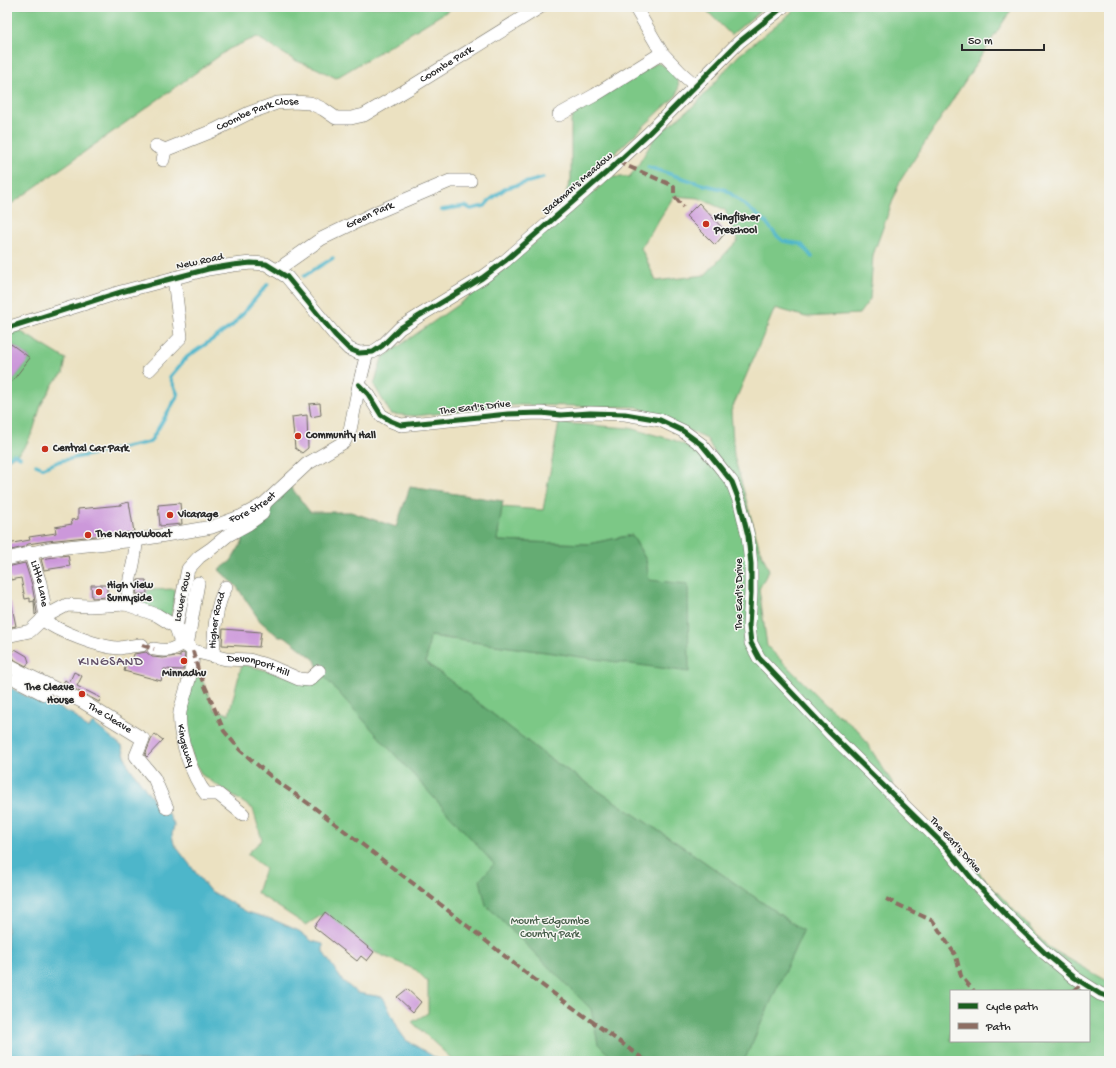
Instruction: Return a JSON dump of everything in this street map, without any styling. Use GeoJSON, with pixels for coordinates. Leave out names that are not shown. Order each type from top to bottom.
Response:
{"type":"FeatureCollection","features":[{"type":"Feature","properties":{"kind":"street","name":"Coombe Park"},"geometry":{"type":"LineString","coordinates":[[351,118],[364,114],[408,89],[540,7]]}},
{"type":"Feature","properties":{"kind":"street"},"geometry":{"type":"LineString","coordinates":[[635,7],[662,54],[680,74],[696,86]]}},
{"type":"Feature","properties":{"kind":"street","name":"Jackman's Meadow"},"geometry":{"type":"LineString","coordinates":[[367,353],[373,352],[382,346],[400,328],[418,316],[482,278],[505,261],[649,133],[739,42],[783,7]]}},
{"type":"Feature","properties":{"kind":"street"},"geometry":{"type":"LineString","coordinates":[[559,115],[662,54]]}},
{"type":"Feature","properties":{"kind":"street","name":"Coombe Park Close"},"geometry":{"type":"LineString","coordinates":[[161,152],[215,130],[249,113],[277,103],[310,103],[336,118],[351,118]]}},
{"type":"Feature","properties":{"kind":"street","name":"Green Park"},"geometry":{"type":"LineString","coordinates":[[277,270],[321,239],[377,212],[450,182],[470,181]]}},
{"type":"Feature","properties":{"kind":"street","name":"New Road"},"geometry":{"type":"LineString","coordinates":[[7,328],[121,292],[208,269],[252,263],[266,264],[287,277],[335,335],[349,349],[359,353],[367,353]]}},
{"type":"Feature","properties":{"kind":"street"},"geometry":{"type":"LineString","coordinates":[[148,370],[181,337],[174,278]]}},
{"type":"Feature","properties":{"kind":"street","name":"Fore Street"},"geometry":{"type":"LineString","coordinates":[[7,559],[30,552],[48,549],[136,540],[212,527],[242,516],[265,502],[307,464],[344,442],[350,430],[367,353]]}},
{"type":"Feature","properties":{"kind":"street","name":"The Earl's Drive"},"geometry":{"type":"LineString","coordinates":[[359,385],[368,394],[381,415],[391,421],[401,424],[508,414],[625,414],[660,420],[683,431],[702,445],[732,482],[740,503],[748,536],[751,564],[749,626],[751,643],[759,658],[830,733],[946,847],[978,886],[1045,954],[1075,978],[1100,994],[1109,997]]}},
{"type":"Feature","properties":{"kind":"street","name":"Lower Row"},"geometry":{"type":"LineString","coordinates":[[188,647],[180,640],[176,627],[188,569],[199,557],[228,535],[262,514],[265,502]]}},
{"type":"Feature","properties":{"kind":"street"},"geometry":{"type":"LineString","coordinates":[[126,604],[136,554],[136,540]]}},
{"type":"Feature","properties":{"kind":"street","name":"Little Lane"},"geometry":{"type":"LineString","coordinates":[[30,552],[40,582],[44,618]]}},
{"type":"Feature","properties":{"kind":"street"},"geometry":{"type":"LineString","coordinates":[[44,618],[50,626],[108,646],[121,648],[130,645],[164,651],[188,647],[198,583]]}},
{"type":"Feature","properties":{"kind":"street","name":"Higher Road"},"geometry":{"type":"LineString","coordinates":[[213,656],[217,616],[222,594],[226,586]]}},
{"type":"Feature","properties":{"kind":"street"},"geometry":{"type":"LineString","coordinates":[[7,636],[30,630],[44,618],[67,605],[89,606],[126,604],[157,615],[176,627]]}},
{"type":"Feature","properties":{"kind":"street","name":"Devonport Hill"},"geometry":{"type":"LineString","coordinates":[[188,647],[213,656],[249,660],[270,666],[299,679],[309,680],[319,671]]}},
{"type":"Feature","properties":{"kind":"street","name":"Kingsway"},"geometry":{"type":"LineString","coordinates":[[188,647],[192,668],[180,713],[180,733],[186,752],[202,790],[206,794],[218,794],[244,814]]}},
{"type":"Feature","properties":{"kind":"street","name":"The Cleave"},"geometry":{"type":"LineString","coordinates":[[7,662],[9,666],[83,702],[143,740],[136,756],[154,778],[167,808]]}},
{"type":"Feature","properties":{"kind":"street"},"geometry":{"type":"LineString","coordinates":[[17,670],[14,678],[44,694]]}},
{"type":"Feature","properties":{"kind":"green space"},"geometry":{"type":"Polygon","coordinates":[[[7,7],[454,7],[336,78],[316,68],[294,60],[257,37],[229,49],[7,207],[7,7]]]}},
{"type":"Feature","properties":{"kind":"green space"},"geometry":{"type":"Polygon","coordinates":[[[703,7],[765,7],[731,35],[703,7]]]}},
{"type":"Feature","properties":{"kind":"green space","name":"Mount Edgcumbe Country Park"},"geometry":{"type":"Polygon","coordinates":[[[798,7],[1013,7],[900,181],[873,255],[870,299],[859,314],[806,317],[775,308],[731,411],[734,456],[759,547],[769,570],[759,589],[767,646],[825,704],[859,731],[892,782],[896,807],[967,860],[1048,947],[1109,982],[1109,1061],[454,1061],[412,1022],[428,1013],[428,982],[416,970],[374,952],[325,913],[306,925],[257,893],[265,868],[247,854],[262,840],[253,809],[202,775],[194,761],[180,713],[192,668],[198,670],[215,710],[229,714],[242,664],[299,679],[319,671],[801,936],[803,931],[686,849],[549,758],[426,662],[429,636],[689,671],[649,580],[646,560],[632,535],[588,544],[497,541],[501,507],[543,510],[559,423],[629,428],[674,440],[687,446],[705,458],[717,457],[707,439],[637,407],[518,405],[415,416],[391,414],[374,385],[382,358],[483,287],[611,177],[629,177],[635,170],[655,137],[697,103],[738,56],[798,7]],[[674,196],[641,248],[656,281],[705,275],[738,240],[725,210],[699,198],[674,196]]]}},
{"type":"Feature","properties":{"kind":"green space"},"geometry":{"type":"Polygon","coordinates":[[[657,63],[667,67],[677,78],[677,95],[568,197],[566,192],[571,180],[571,121],[575,112],[657,63]]]}},
{"type":"Feature","properties":{"kind":"green space"},"geometry":{"type":"Polygon","coordinates":[[[18,330],[66,359],[63,374],[55,381],[41,405],[33,431],[26,445],[20,452],[7,461],[7,382],[10,384],[30,358],[11,344],[7,349],[7,335],[18,330]]]}},
{"type":"Feature","properties":{"kind":"green space","name":"Mount Edgcumbe Country Park"},"geometry":{"type":"Polygon","coordinates":[[[287,482],[310,512],[351,512],[396,527],[410,487],[503,501],[497,541],[588,544],[632,535],[646,560],[649,580],[688,584],[689,672],[430,636],[426,662],[549,758],[686,849],[803,931],[744,1061],[614,1060],[598,1044],[591,1009],[486,905],[480,880],[494,864],[319,671],[315,660],[286,637],[279,637],[260,621],[237,587],[219,570],[231,561],[243,541],[240,528],[287,482]]]}},
{"type":"Feature","properties":{"kind":"green space"},"geometry":{"type":"Polygon","coordinates":[[[175,589],[171,619],[142,606],[143,594],[147,590],[175,589]]]}},
{"type":"Feature","properties":{"kind":"water"},"geometry":{"type":"Polygon","coordinates":[[[7,686],[39,703],[46,702],[74,715],[88,729],[93,723],[122,746],[128,765],[160,809],[169,814],[174,825],[172,835],[174,844],[209,890],[247,912],[274,920],[299,931],[312,941],[323,944],[323,952],[342,980],[357,993],[383,997],[400,1032],[406,1040],[441,1061],[7,1061],[7,686]]]}},
{"type":"Feature","properties":{"kind":"building","name":"Kingfisher Preschool"},"geometry":{"type":"Polygon","coordinates":[[[699,203],[726,232],[715,245],[686,216],[699,203]]]}},
{"type":"Feature","properties":{"kind":"building"},"geometry":{"type":"Polygon","coordinates":[[[11,344],[30,358],[7,388],[7,349],[11,344]]]}},
{"type":"Feature","properties":{"kind":"building"},"geometry":{"type":"Polygon","coordinates":[[[320,403],[321,415],[311,417],[309,404],[320,403]]]}},
{"type":"Feature","properties":{"kind":"building","name":"Community Hall"},"geometry":{"type":"Polygon","coordinates":[[[307,415],[308,448],[302,453],[295,448],[292,417],[307,415]]]}},
{"type":"Feature","properties":{"kind":"building"},"geometry":{"type":"Polygon","coordinates":[[[129,502],[134,532],[47,541],[28,544],[24,547],[7,551],[7,544],[30,540],[29,537],[56,533],[55,527],[72,524],[71,520],[78,519],[78,509],[121,505],[129,502]]]}},
{"type":"Feature","properties":{"kind":"building","name":"Vicarage"},"geometry":{"type":"Polygon","coordinates":[[[180,503],[182,524],[160,526],[158,505],[180,503]]]}},
{"type":"Feature","properties":{"kind":"building"},"geometry":{"type":"Polygon","coordinates":[[[68,555],[70,566],[44,570],[41,559],[68,555]]]}},
{"type":"Feature","properties":{"kind":"building"},"geometry":{"type":"Polygon","coordinates":[[[25,563],[32,585],[37,613],[35,615],[34,601],[30,602],[30,598],[25,599],[21,578],[11,580],[7,568],[25,563]]]}},
{"type":"Feature","properties":{"kind":"building"},"geometry":{"type":"Polygon","coordinates":[[[138,580],[146,580],[147,594],[136,594],[138,580]]]}},
{"type":"Feature","properties":{"kind":"building","name":"High View Sunnyside"},"geometry":{"type":"Polygon","coordinates":[[[91,585],[107,585],[107,597],[92,598],[91,585]]]}},
{"type":"Feature","properties":{"kind":"building"},"geometry":{"type":"Polygon","coordinates":[[[7,602],[11,602],[16,626],[7,628],[7,602]]]}},
{"type":"Feature","properties":{"kind":"building"},"geometry":{"type":"Polygon","coordinates":[[[223,629],[261,632],[259,647],[222,645],[223,629]]]}},
{"type":"Feature","properties":{"kind":"building"},"geometry":{"type":"Polygon","coordinates":[[[15,649],[27,656],[29,662],[26,666],[15,660],[11,655],[15,649]]]}},
{"type":"Feature","properties":{"kind":"building"},"geometry":{"type":"Polygon","coordinates":[[[146,652],[152,657],[163,658],[176,656],[180,657],[180,654],[183,653],[185,654],[183,670],[164,669],[161,681],[124,671],[127,661],[132,663],[134,654],[146,652]]]}},
{"type":"Feature","properties":{"kind":"building"},"geometry":{"type":"Polygon","coordinates":[[[74,672],[82,676],[77,686],[101,698],[99,702],[63,683],[65,680],[69,683],[74,672]]]}},
{"type":"Feature","properties":{"kind":"building"},"geometry":{"type":"Polygon","coordinates":[[[155,734],[163,740],[147,757],[145,755],[155,734]]]}},
{"type":"Feature","properties":{"kind":"building"},"geometry":{"type":"Polygon","coordinates":[[[325,912],[374,952],[367,961],[361,956],[357,961],[314,927],[325,912]]]}},
{"type":"Feature","properties":{"kind":"building"},"geometry":{"type":"Polygon","coordinates":[[[407,989],[421,1002],[413,1012],[397,997],[407,989]]]}},
{"type":"Feature","properties":{"kind":"waterway"},"geometry":{"type":"LineString","coordinates":[[648,167],[701,184],[726,190],[765,221],[783,241],[801,244],[812,257]]}},
{"type":"Feature","properties":{"kind":"waterway"},"geometry":{"type":"LineString","coordinates":[[441,210],[465,206],[471,209],[485,206],[490,200],[506,188],[543,178]]}},
{"type":"Feature","properties":{"kind":"waterway"},"geometry":{"type":"LineString","coordinates":[[304,276],[333,258]]}},
{"type":"Feature","properties":{"kind":"waterway"},"geometry":{"type":"LineString","coordinates":[[36,465],[43,468],[60,461],[150,442],[178,395],[170,377],[187,357],[232,326],[268,284]]}},
{"type":"Feature","properties":{"kind":"waterway"},"geometry":{"type":"LineString","coordinates":[[7,459],[14,454],[20,457]]}},
{"type":"Feature","properties":{"kind":"marked path"},"geometry":{"type":"LineString","coordinates":[[618,162],[674,186],[674,196],[683,207]]}},
{"type":"Feature","properties":{"kind":"marked path"},"geometry":{"type":"LineString","coordinates":[[142,645],[154,649]]}},
{"type":"Feature","properties":{"kind":"marked path"},"geometry":{"type":"LineString","coordinates":[[193,651],[198,670],[224,731],[240,750],[275,780],[312,806],[440,904],[527,974],[646,1061]]}},
{"type":"Feature","properties":{"kind":"marked path"},"geometry":{"type":"LineString","coordinates":[[886,899],[933,921],[956,956],[961,976],[973,990]]}},
{"type":"Feature","properties":{"kind":"marked path"},"geometry":{"type":"LineString","coordinates":[[1074,990],[1082,983]]}},
{"type":"Feature","properties":{"kind":"cycle path"},"geometry":{"type":"LineString","coordinates":[[7,328],[121,292],[208,269],[251,263],[266,264],[287,277],[335,335],[349,349],[359,353],[373,352],[382,346],[400,328],[482,278],[505,261],[607,172],[649,133],[739,42],[783,7]]}},
{"type":"Feature","properties":{"kind":"cycle path"},"geometry":{"type":"LineString","coordinates":[[359,385],[368,394],[381,415],[401,425],[508,414],[625,414],[660,420],[683,431],[702,445],[732,482],[740,503],[748,536],[751,564],[749,626],[751,643],[759,658],[830,733],[946,847],[973,880],[1045,953],[1075,978],[1100,994],[1109,997]]}},
{"type":"Feature","properties":{"kind":"place","name":"Kingfisher Preschool"},"geometry":{"type":"Point","coordinates":[706,224]}},
{"type":"Feature","properties":{"kind":"place","name":"Community Hall"},"geometry":{"type":"Point","coordinates":[298,436]}},
{"type":"Feature","properties":{"kind":"place","name":"Central Car Park"},"geometry":{"type":"Point","coordinates":[45,449]}},
{"type":"Feature","properties":{"kind":"place","name":"Vicarage"},"geometry":{"type":"Point","coordinates":[170,515]}},
{"type":"Feature","properties":{"kind":"place","name":"The Narrowboat"},"geometry":{"type":"Point","coordinates":[88,535]}},
{"type":"Feature","properties":{"kind":"place","name":"High View Sunnyside"},"geometry":{"type":"Point","coordinates":[99,592]}},
{"type":"Feature","properties":{"kind":"place","name":"Minnadhu"},"geometry":{"type":"Point","coordinates":[184,661]}},
{"type":"Feature","properties":{"kind":"place","name":"The Cleave House"},"geometry":{"type":"Point","coordinates":[82,694]}},
{"type":"Feature","properties":{"kind":"district","name":"KINGSAND"},"geometry":{"type":"Point","coordinates":[111,662]}}]}
